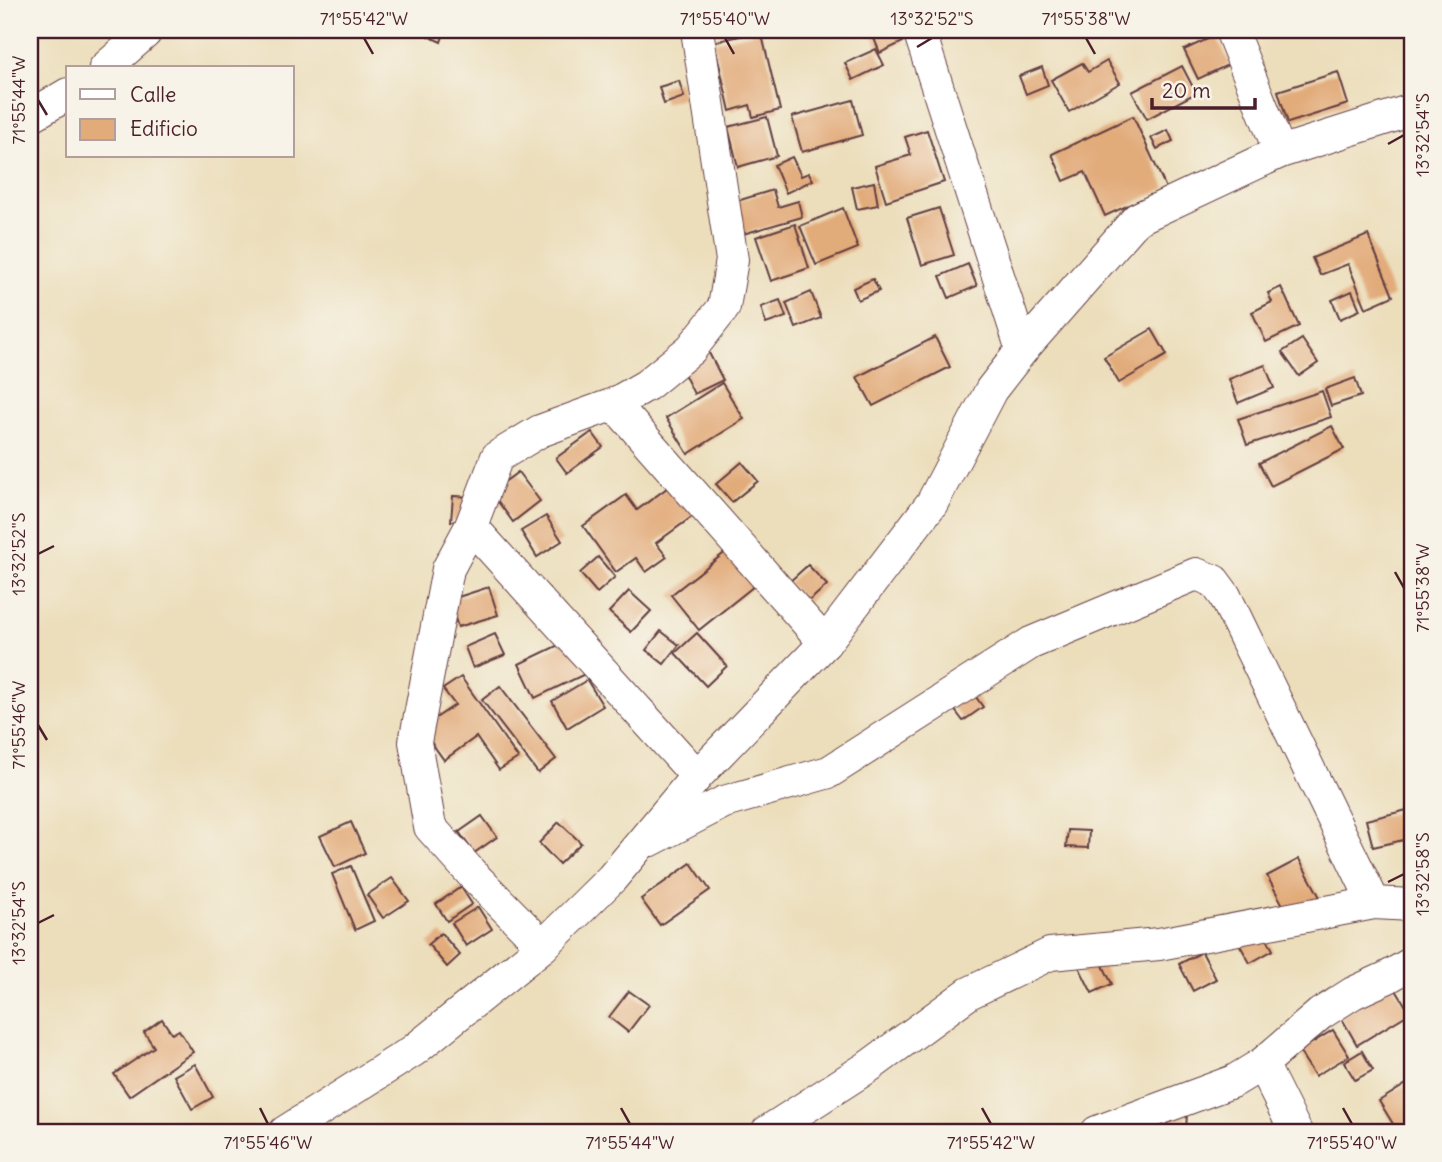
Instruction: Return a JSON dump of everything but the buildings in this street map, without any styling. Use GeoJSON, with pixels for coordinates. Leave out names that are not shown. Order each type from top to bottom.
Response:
{"type":"FeatureCollection","features":[{"type":"Feature","properties":{"kind":"street"},"geometry":{"type":"LineString","coordinates":[[107,66],[146,30]]}},
{"type":"Feature","properties":{"kind":"street"},"geometry":{"type":"LineString","coordinates":[[543,946],[430,827],[415,742],[448,569],[471,526],[498,457],[540,431],[614,404],[647,386],[691,349],[724,307],[732,260],[697,30]]}},
{"type":"Feature","properties":{"kind":"street"},"geometry":{"type":"LineString","coordinates":[[919,30],[1022,350]]}},
{"type":"Feature","properties":{"kind":"street"},"geometry":{"type":"LineString","coordinates":[[1231,30],[1280,152]]}},
{"type":"Feature","properties":{"kind":"street"},"geometry":{"type":"LineString","coordinates":[[30,114],[66,95]]}},
{"type":"Feature","properties":{"kind":"street"},"geometry":{"type":"LineString","coordinates":[[285,1132],[413,1051],[543,946],[612,878],[696,776],[825,643],[932,503],[991,390],[1022,350],[1137,219],[1280,152],[1412,110]]}},
{"type":"Feature","properties":{"kind":"street"},"geometry":{"type":"LineString","coordinates":[[614,404],[825,643]]}},
{"type":"Feature","properties":{"kind":"street"},"geometry":{"type":"LineString","coordinates":[[471,526],[696,776]]}},
{"type":"Feature","properties":{"kind":"street"},"geometry":{"type":"LineString","coordinates":[[636,848],[724,802],[829,772],[1031,643],[1196,574],[1214,581],[1225,596],[1374,903]]}},
{"type":"Feature","properties":{"kind":"street"},"geometry":{"type":"LineString","coordinates":[[767,1132],[868,1067],[969,993],[1051,954],[1159,944],[1374,903],[1412,905]]}},
{"type":"Feature","properties":{"kind":"street"},"geometry":{"type":"LineString","coordinates":[[1097,1132],[1234,1081],[1262,1065],[1320,1014],[1353,993],[1411,968]]}},
{"type":"Feature","properties":{"kind":"street"},"geometry":{"type":"LineString","coordinates":[[1262,1065],[1296,1132]]}}]}
